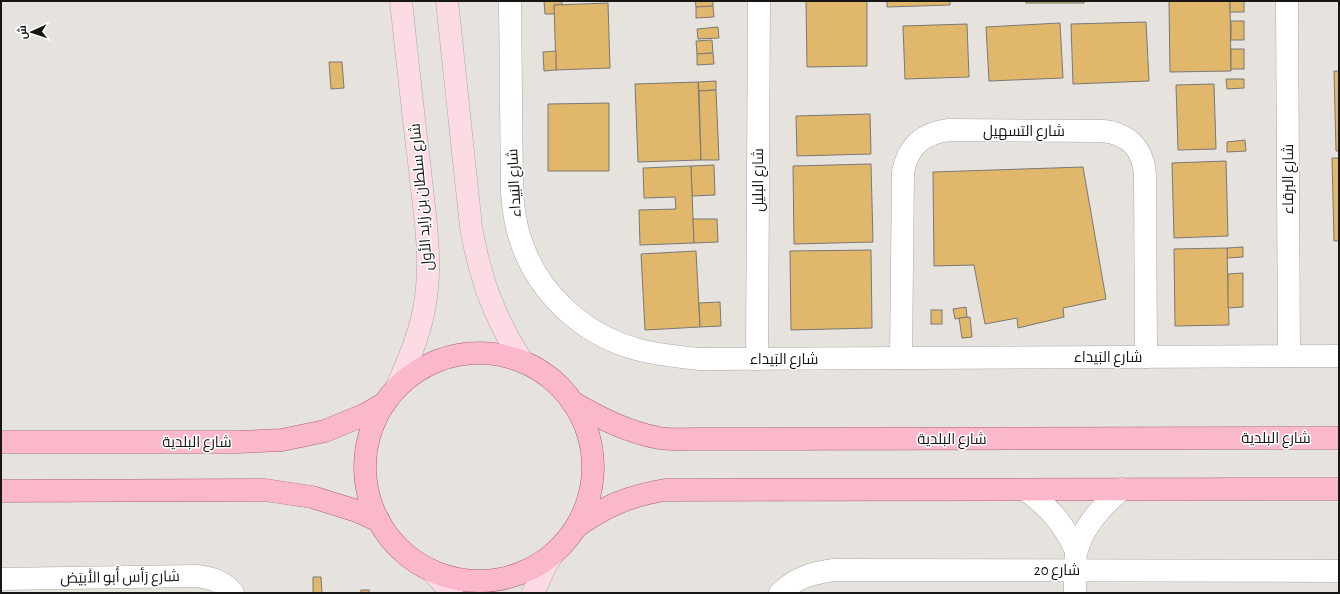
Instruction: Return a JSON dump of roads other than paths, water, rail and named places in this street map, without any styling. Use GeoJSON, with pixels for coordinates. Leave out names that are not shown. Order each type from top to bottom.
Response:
{"type":"FeatureCollection","features":[{"type":"Feature","properties":{"kind":"main road","name":"شارع سلطان بن زايد الأول"},"geometry":{"type":"LineString","coordinates":[[391,396],[415,343],[422,320],[428,272],[426,225],[401,1]]}},
{"type":"Feature","properties":{"kind":"main road"},"geometry":{"type":"LineString","coordinates":[[446,1],[475,251],[491,302],[509,341],[522,361]]}},
{"type":"Feature","properties":{"kind":"main road"},"geometry":{"type":"LineString","coordinates":[[477,353],[500,355],[522,361],[541,371],[558,385],[572,402],[583,421],[590,442],[593,464],[591,486],[586,508],[576,527],[565,542],[553,554],[535,566],[516,575],[495,580],[474,581],[453,578],[432,571],[416,562],[401,550],[389,537],[379,521],[367,482],[366,461],[368,440],[375,421],[391,396],[413,374],[433,363],[454,356],[477,353]]}},
{"type":"Feature","properties":{"kind":"main road","name":"شارع البلدية"},"geometry":{"type":"LineString","coordinates":[[1,442],[246,442],[282,440],[325,431],[366,414],[391,396]]}},
{"type":"Feature","properties":{"kind":"main road","name":"شارع البلدية"},"geometry":{"type":"LineString","coordinates":[[572,402],[596,416],[627,430],[660,438],[1339,438]]}},
{"type":"Feature","properties":{"kind":"main road"},"geometry":{"type":"LineString","coordinates":[[576,527],[596,513],[618,502],[641,494],[665,490],[1026,490],[1122,488],[1339,489]]}},
{"type":"Feature","properties":{"kind":"main road"},"geometry":{"type":"LineString","coordinates":[[1,490],[265,490],[312,497],[350,508],[379,521]]}},
{"type":"Feature","properties":{"kind":"main road"},"geometry":{"type":"LineString","coordinates":[[533,593],[546,565],[553,554]]}},
{"type":"Feature","properties":{"kind":"main road"},"geometry":{"type":"LineString","coordinates":[[432,571],[452,593]]}},
{"type":"Feature","properties":{"kind":"street","name":"شارع البَيداء"},"geometry":{"type":"LineString","coordinates":[[510,1],[512,192],[514,214],[519,235],[526,255],[536,274],[562,307],[578,321],[596,333],[616,342],[636,349],[679,357],[700,359],[1339,356]]}},
{"type":"Feature","properties":{"kind":"street","name":"شارع البليل"},"geometry":{"type":"LineString","coordinates":[[757,359],[759,1]]}},
{"type":"Feature","properties":{"kind":"street","name":"شارع البرقاء"},"geometry":{"type":"LineString","coordinates":[[1287,1],[1289,356]]}},
{"type":"Feature","properties":{"kind":"street","name":"شارع التسهيل"},"geometry":{"type":"LineString","coordinates":[[901,358],[903,172],[905,162],[909,153],[922,139],[930,134],[949,130],[1113,132],[1130,141],[1137,149],[1142,158],[1145,172],[1146,357]]}},
{"type":"Feature","properties":{"kind":"street"},"geometry":{"type":"LineString","coordinates":[[1075,593],[1076,560],[1090,523],[1110,499],[1122,488]]}},
{"type":"Feature","properties":{"kind":"street"},"geometry":{"type":"LineString","coordinates":[[1026,490],[1051,511],[1061,523],[1076,560]]}},
{"type":"Feature","properties":{"kind":"street","name":"شارع 20"},"geometry":{"type":"LineString","coordinates":[[780,593],[789,584],[810,574],[834,570],[1076,560],[1339,571]]}},
{"type":"Feature","properties":{"kind":"street","name":"شارع رَأس أَبو الأَبيَض"},"geometry":{"type":"LineString","coordinates":[[1,579],[196,576],[208,577],[220,581],[233,593]]}}]}
